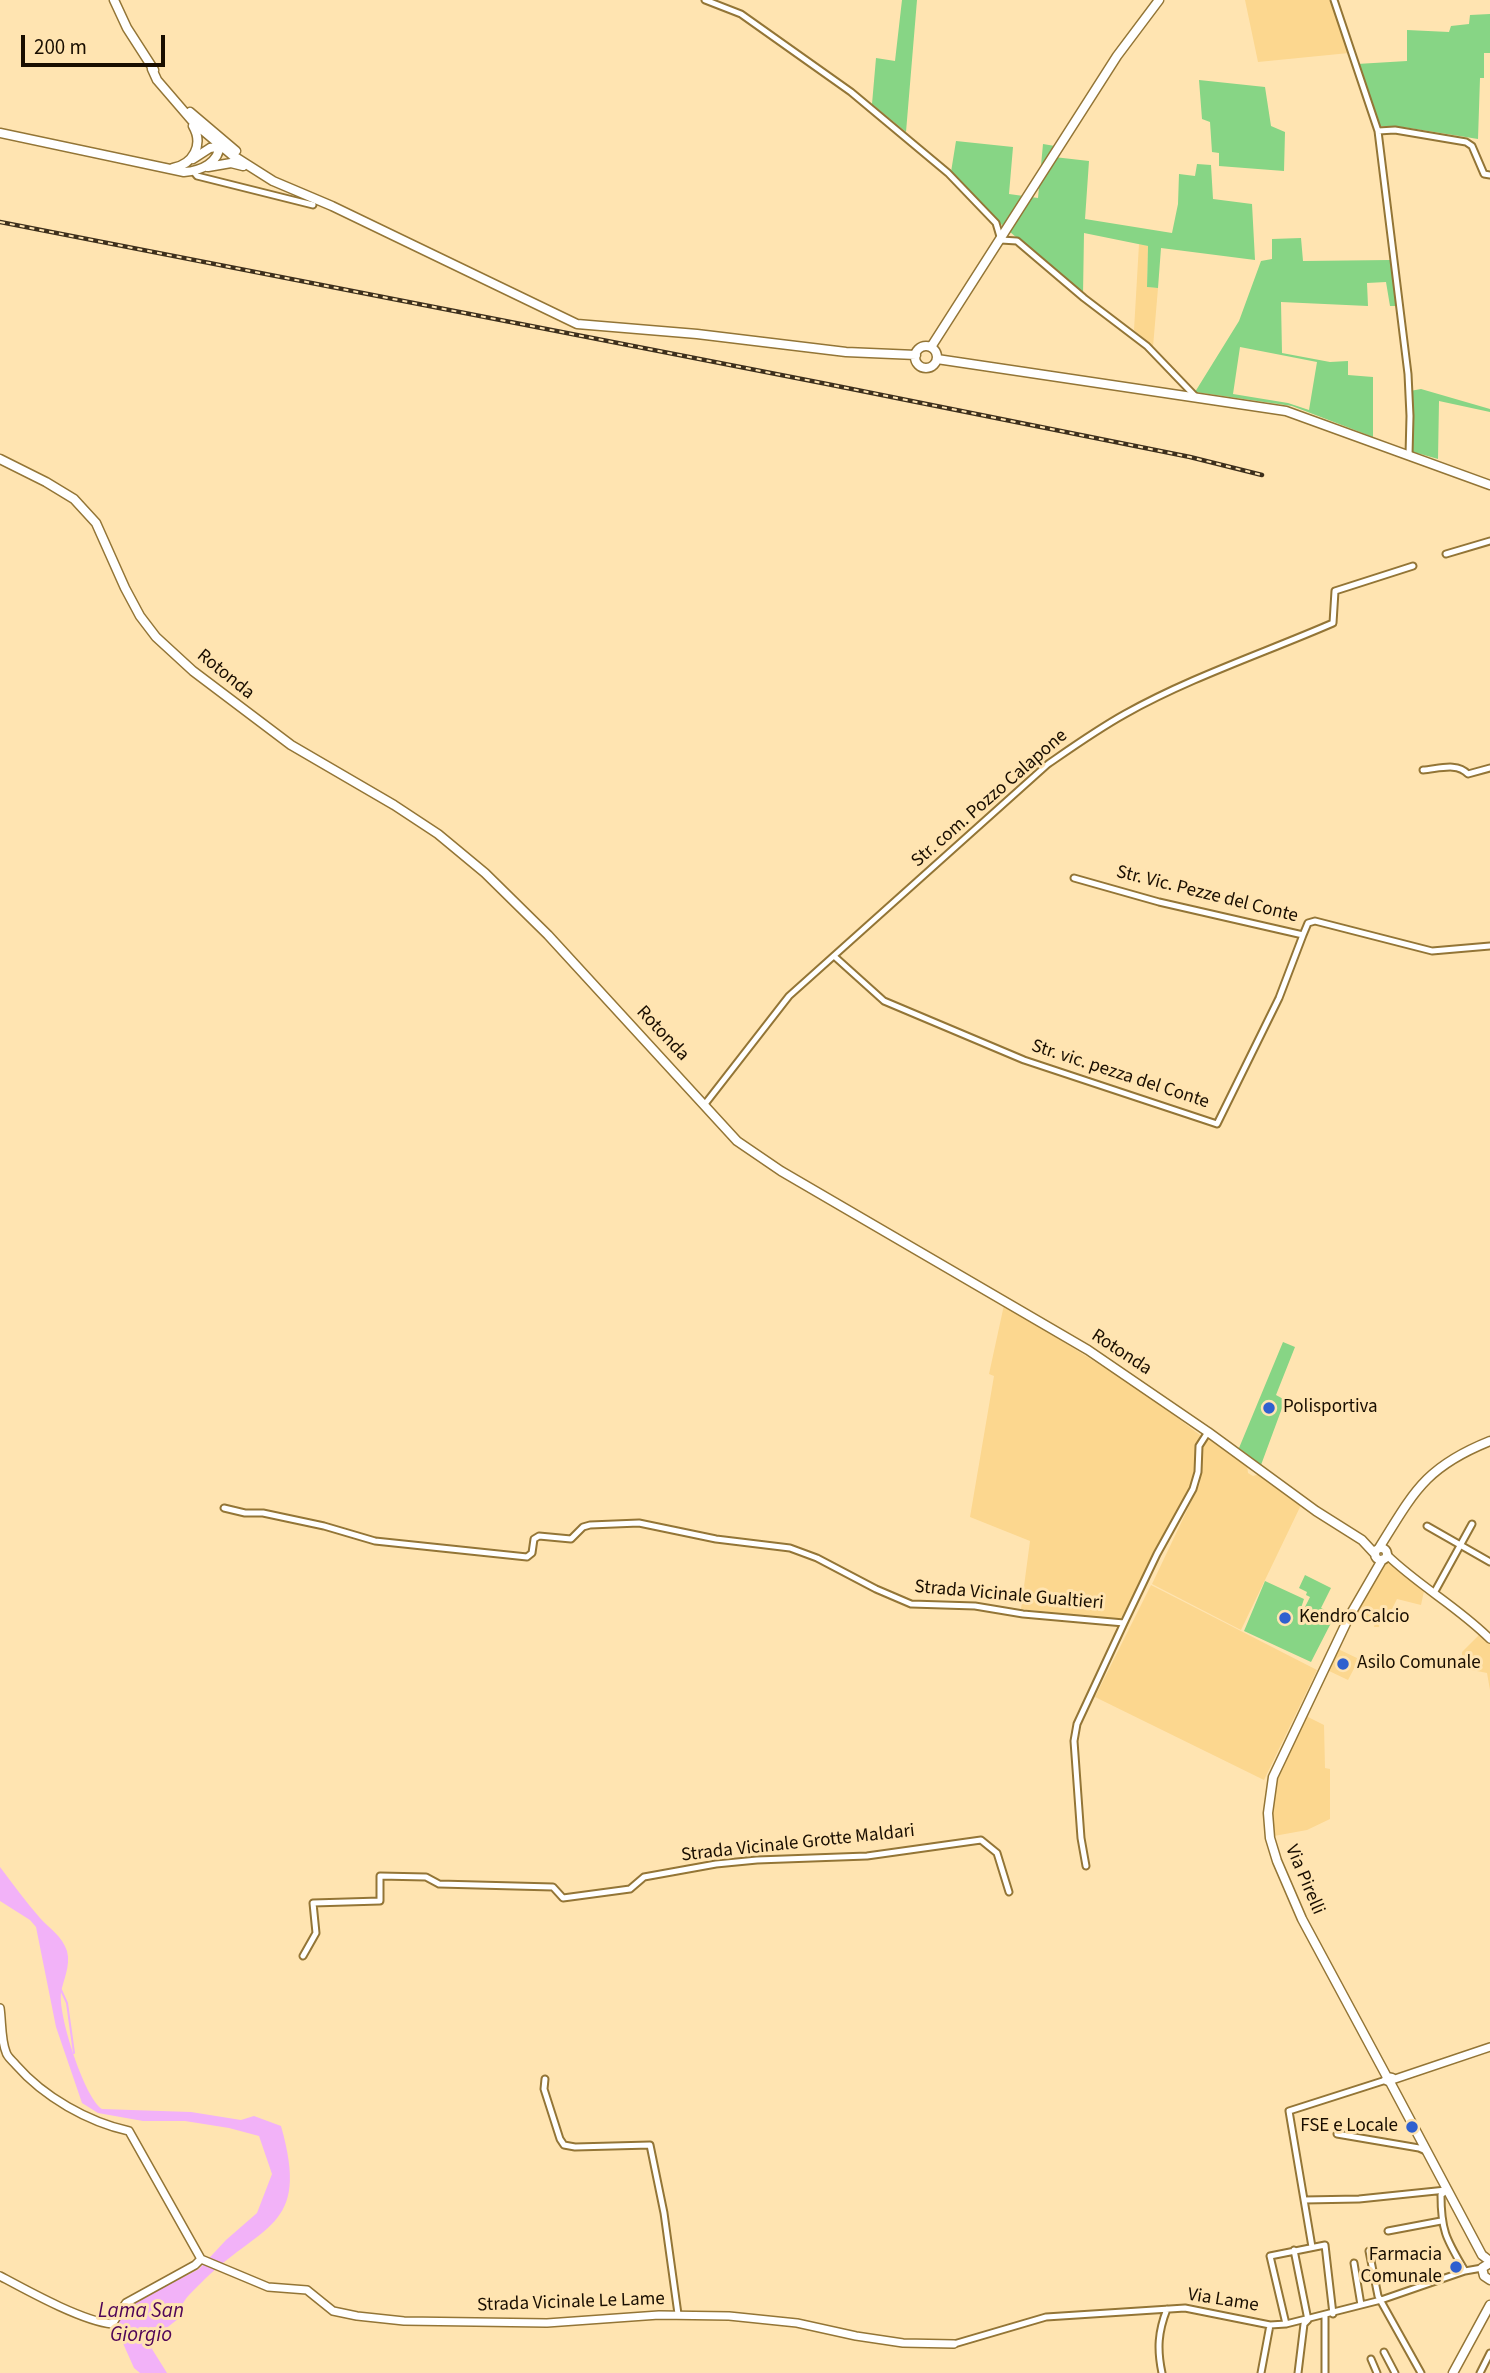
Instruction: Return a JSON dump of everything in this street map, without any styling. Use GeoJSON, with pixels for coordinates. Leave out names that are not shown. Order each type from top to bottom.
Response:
{"type":"FeatureCollection","features":[{"type":"Feature","properties":{"kind":"main road"},"geometry":{"type":"LineString","coordinates":[[114,0],[158,84],[197,133],[196,151],[190,160]]}},
{"type":"Feature","properties":{"kind":"main road"},"geometry":{"type":"LineString","coordinates":[[932,347],[1117,56],[1159,0]]}},
{"type":"Feature","properties":{"kind":"main road"},"geometry":{"type":"LineString","coordinates":[[152,69],[192,114],[221,140],[263,170]]}},
{"type":"Feature","properties":{"kind":"main road"},"geometry":{"type":"LineString","coordinates":[[157,80],[194,123],[220,146],[273,181],[314,203]]}},
{"type":"Feature","properties":{"kind":"main road"},"geometry":{"type":"LineString","coordinates":[[192,114],[197,122],[220,142],[218,155],[195,170]]}},
{"type":"Feature","properties":{"kind":"main road"},"geometry":{"type":"LineString","coordinates":[[0,133],[184,172],[237,164],[314,203],[332,206]]}},
{"type":"Feature","properties":{"kind":"main road"},"geometry":{"type":"LineString","coordinates":[[166,169],[180,167],[210,148],[225,146],[252,165],[332,206],[577,324],[697,334],[842,351],[916,355]]}},
{"type":"Feature","properties":{"kind":"main road"},"geometry":{"type":"LineString","coordinates":[[916,355],[922,347],[932,347]]}},
{"type":"Feature","properties":{"kind":"main road"},"geometry":{"type":"LineString","coordinates":[[916,355],[918,363],[925,367],[932,365],[937,359],[932,347]]}},
{"type":"Feature","properties":{"kind":"main road"},"geometry":{"type":"LineString","coordinates":[[937,359],[1286,411],[1490,485]]}},
{"type":"Feature","properties":{"kind":"main road","name":"Rotonda"},"geometry":{"type":"LineString","coordinates":[[0,459],[74,499],[96,523],[140,616],[156,637],[193,671],[290,744],[438,834],[485,873],[548,935],[737,1140],[781,1171],[1075,1342],[1381,1554]]}},
{"type":"Feature","properties":{"kind":"main road","name":"Via Pirelli"},"geometry":{"type":"LineString","coordinates":[[1490,1441],[1466,1450],[1444,1463],[1412,1494],[1273,1777],[1268,1813],[1270,1838],[1277,1861],[1302,1919],[1485,2263],[1484,2276],[1490,2280]]}},
{"type":"Feature","properties":{"kind":"main road"},"geometry":{"type":"LineString","coordinates":[[1453,2373],[1489,2308]]}},
{"type":"Feature","properties":{"kind":"street"},"geometry":{"type":"LineString","coordinates":[[705,0],[741,14],[851,92],[948,173],[996,223],[1001,240],[1017,241],[1084,298],[1147,346],[1196,397]]}},
{"type":"Feature","properties":{"kind":"street"},"geometry":{"type":"LineString","coordinates":[[1334,0],[1378,131],[1408,374],[1409,455]]}},
{"type":"Feature","properties":{"kind":"street"},"geometry":{"type":"LineString","coordinates":[[1378,131],[1395,130],[1466,142],[1472,146],[1484,174],[1490,175]]}},
{"type":"Feature","properties":{"kind":"street"},"geometry":{"type":"LineString","coordinates":[[195,170],[197,176],[314,203]]}},
{"type":"Feature","properties":{"kind":"street"},"geometry":{"type":"LineString","coordinates":[[996,223],[1012,222]]}},
{"type":"Feature","properties":{"kind":"street"},"geometry":{"type":"LineString","coordinates":[[1446,554],[1490,541]]}},
{"type":"Feature","properties":{"kind":"street","name":"Str. com. Pozzo Calapone"},"geometry":{"type":"LineString","coordinates":[[705,1104],[774,1012],[800,985],[1048,764],[1128,712],[1178,688],[1333,623],[1335,591],[1413,566]]}},
{"type":"Feature","properties":{"kind":"street"},"geometry":{"type":"LineString","coordinates":[[1423,770],[1456,767],[1462,768],[1468,774],[1490,768]]}},
{"type":"Feature","properties":{"kind":"street","name":"Str. Vic. Pezze del Conte"},"geometry":{"type":"LineString","coordinates":[[1074,878],[1159,902],[1303,935],[1308,923],[1315,921],[1432,951],[1490,946]]}},
{"type":"Feature","properties":{"kind":"street","name":"Str. vic. pezza del Conte"},"geometry":{"type":"LineString","coordinates":[[834,956],[884,1001],[1024,1060],[1217,1124],[1279,998],[1303,935]]}},
{"type":"Feature","properties":{"kind":"street","name":"Strada Vicinale Gualtieri"},"geometry":{"type":"LineString","coordinates":[[224,1508],[324,1526],[375,1541],[527,1557],[532,1553],[534,1539],[539,1536],[571,1539],[583,1527],[590,1525],[639,1523],[716,1539],[790,1548],[817,1558],[911,1604],[975,1606],[1023,1614],[1124,1623],[1157,1554],[1193,1489],[1198,1472],[1199,1446],[1208,1432]]}},
{"type":"Feature","properties":{"kind":"street"},"geometry":{"type":"LineString","coordinates":[[1434,1593],[1472,1524]]}},
{"type":"Feature","properties":{"kind":"street"},"geometry":{"type":"LineString","coordinates":[[1427,1526],[1490,1562]]}},
{"type":"Feature","properties":{"kind":"street"},"geometry":{"type":"LineString","coordinates":[[1381,1554],[1469,1619],[1490,1639]]}},
{"type":"Feature","properties":{"kind":"street"},"geometry":{"type":"LineString","coordinates":[[1086,1866],[1081,1839],[1075,1732],[1124,1623]]}},
{"type":"Feature","properties":{"kind":"street","name":"Strada Vicinale Grotte Maldari"},"geometry":{"type":"LineString","coordinates":[[303,1956],[316,1934],[313,1903],[380,1901],[380,1876],[426,1877],[439,1884],[553,1887],[563,1898],[630,1889],[645,1877],[716,1864],[867,1856],[981,1840],[997,1853],[1009,1892]]}},
{"type":"Feature","properties":{"kind":"street"},"geometry":{"type":"LineString","coordinates":[[0,2008],[6,2053],[24,2074],[90,2118],[129,2131],[201,2259],[122,2306],[112,2323],[96,2320],[0,2276]]}},
{"type":"Feature","properties":{"kind":"street"},"geometry":{"type":"LineString","coordinates":[[1312,2247],[1289,2111],[1490,2047]]}},
{"type":"Feature","properties":{"kind":"street"},"geometry":{"type":"LineString","coordinates":[[545,2079],[544,2089],[564,2144],[575,2147],[650,2145],[664,2213],[678,2314]]}},
{"type":"Feature","properties":{"kind":"street"},"geometry":{"type":"LineString","coordinates":[[1337,2134],[1426,2151]]}},
{"type":"Feature","properties":{"kind":"street"},"geometry":{"type":"LineString","coordinates":[[1304,2200],[1359,2199],[1446,2190]]}},
{"type":"Feature","properties":{"kind":"street"},"geometry":{"type":"LineString","coordinates":[[1446,2190],[1441,2195],[1444,2235],[1465,2271]]}},
{"type":"Feature","properties":{"kind":"street"},"geometry":{"type":"LineString","coordinates":[[1388,2231],[1441,2221]]}},
{"type":"Feature","properties":{"kind":"street"},"geometry":{"type":"LineString","coordinates":[[1286,2324],[1269,2256],[1294,2250],[1325,2245],[1333,2314]]}},
{"type":"Feature","properties":{"kind":"street"},"geometry":{"type":"LineString","coordinates":[[1294,2250],[1308,2320],[1304,2324],[1298,2373]]}},
{"type":"Feature","properties":{"kind":"street"},"geometry":{"type":"LineString","coordinates":[[1369,2251],[1381,2300],[1421,2373]]}},
{"type":"Feature","properties":{"kind":"street","name":"Strada Vicinale Le Lame"},"geometry":{"type":"LineString","coordinates":[[201,2259],[268,2287],[307,2290],[333,2311],[356,2316],[404,2321],[547,2323],[678,2314],[761,2318],[903,2343],[954,2344]]}},
{"type":"Feature","properties":{"kind":"street"},"geometry":{"type":"LineString","coordinates":[[1354,2263],[1361,2305]]}},
{"type":"Feature","properties":{"kind":"street","name":"Via Lame"},"geometry":{"type":"LineString","coordinates":[[954,2344],[1046,2317],[1167,2309],[1185,2308],[1270,2325],[1286,2324],[1381,2300],[1485,2263]]}},
{"type":"Feature","properties":{"kind":"street"},"geometry":{"type":"LineString","coordinates":[[1162,2373],[1158,2350],[1159,2329],[1167,2309]]}},
{"type":"Feature","properties":{"kind":"street"},"geometry":{"type":"LineString","coordinates":[[1325,2316],[1325,2373]]}},
{"type":"Feature","properties":{"kind":"street"},"geometry":{"type":"LineString","coordinates":[[1261,2373],[1270,2325]]}},
{"type":"Feature","properties":{"kind":"street"},"geometry":{"type":"LineString","coordinates":[[1384,2352],[1395,2373]]}},
{"type":"Feature","properties":{"kind":"street"},"geometry":{"type":"LineString","coordinates":[[1480,2373],[1490,2353]]}},
{"type":"Feature","properties":{"kind":"street"},"geometry":{"type":"LineString","coordinates":[[1371,2359],[1377,2373]]}},
{"type":"Feature","properties":{"kind":"shaded area"},"geometry":{"type":"Polygon","coordinates":[[[1245,0],[1332,0],[1349,53],[1258,62],[1245,0]]]}},
{"type":"Feature","properties":{"kind":"shaded area"},"geometry":{"type":"Polygon","coordinates":[[[1139,244],[1148,246],[1147,287],[1158,288],[1153,347],[1134,330],[1139,244]]]}},
{"type":"Feature","properties":{"kind":"shaded area"},"geometry":{"type":"Polygon","coordinates":[[[1004,1305],[1142,1391],[1200,1435],[1196,1475],[1120,1620],[1021,1609],[1030,1541],[970,1517],[994,1376],[989,1374],[1004,1305]]]}},
{"type":"Feature","properties":{"kind":"shaded area"},"geometry":{"type":"Polygon","coordinates":[[[1209,1436],[1247,1465],[1248,1473],[1253,1476],[1260,1474],[1301,1505],[1241,1630],[1152,1584],[1200,1483],[1202,1447],[1209,1436]]]}},
{"type":"Feature","properties":{"kind":"shaded area"},"geometry":{"type":"Polygon","coordinates":[[[1387,1561],[1424,1591],[1421,1605],[1397,1599],[1386,1621],[1380,1619],[1379,1627],[1374,1627],[1375,1622],[1356,1612],[1387,1561]]]}},
{"type":"Feature","properties":{"kind":"shaded area"},"geometry":{"type":"Polygon","coordinates":[[[1151,1585],[1317,1670],[1264,1780],[1095,1697],[1151,1585]]]}},
{"type":"Feature","properties":{"kind":"shaded area"},"geometry":{"type":"Polygon","coordinates":[[[1480,1634],[1490,1643],[1490,1690],[1487,1673],[1462,1668],[1462,1652],[1480,1634]]]}},
{"type":"Feature","properties":{"kind":"shaded area","name":"Asilo Comunale"},"geometry":{"type":"Polygon","coordinates":[[[1338,1649],[1359,1659],[1348,1680],[1327,1670],[1338,1649]]]}},
{"type":"Feature","properties":{"kind":"shaded area"},"geometry":{"type":"Polygon","coordinates":[[[1306,1716],[1324,1725],[1325,1768],[1330,1769],[1330,1819],[1307,1830],[1274,1836],[1271,1808],[1275,1779],[1306,1716]]]}},
{"type":"Feature","properties":{"kind":"green space"},"geometry":{"type":"Polygon","coordinates":[[[902,0],[917,0],[906,132],[872,104],[876,58],[895,61],[902,0]]]}},
{"type":"Feature","properties":{"kind":"green space"},"geometry":{"type":"Polygon","coordinates":[[[1490,14],[1490,53],[1484,53],[1484,78],[1480,78],[1478,139],[1403,127],[1378,126],[1357,64],[1407,61],[1407,30],[1449,32],[1451,26],[1469,24],[1470,15],[1490,14]]]}},
{"type":"Feature","properties":{"kind":"green space"},"geometry":{"type":"Polygon","coordinates":[[[1199,80],[1265,87],[1271,126],[1285,132],[1284,171],[1219,166],[1219,153],[1212,152],[1210,122],[1202,119],[1199,80]]]}},
{"type":"Feature","properties":{"kind":"green space"},"geometry":{"type":"Polygon","coordinates":[[[956,141],[1013,147],[1009,194],[1038,198],[1043,144],[1055,146],[1054,157],[1089,161],[1085,219],[1172,233],[1178,204],[1179,174],[1195,176],[1197,164],[1211,165],[1213,199],[1252,204],[1255,260],[1161,248],[1158,288],[1147,287],[1148,246],[1084,233],[1083,295],[1002,225],[951,172],[956,141]]]}},
{"type":"Feature","properties":{"kind":"green space"},"geometry":{"type":"Polygon","coordinates":[[[1301,238],[1303,261],[1390,260],[1397,306],[1390,306],[1386,282],[1367,283],[1368,306],[1281,302],[1282,353],[1330,362],[1348,361],[1348,375],[1373,377],[1373,437],[1292,406],[1195,392],[1239,321],[1261,261],[1272,259],[1272,239],[1301,238]],[[1240,347],[1233,394],[1288,403],[1309,410],[1317,362],[1240,347]]]}},
{"type":"Feature","properties":{"kind":"green space"},"geometry":{"type":"Polygon","coordinates":[[[1421,389],[1490,409],[1490,412],[1439,401],[1438,459],[1410,451],[1410,391],[1421,389]]]}},
{"type":"Feature","properties":{"kind":"green space","name":"Polisportiva"},"geometry":{"type":"Polygon","coordinates":[[[1283,1342],[1295,1347],[1276,1395],[1285,1400],[1261,1465],[1239,1448],[1283,1342]]]}},
{"type":"Feature","properties":{"kind":"green space"},"geometry":{"type":"Polygon","coordinates":[[[1305,1575],[1331,1588],[1321,1608],[1333,1614],[1331,1619],[1305,1607],[1310,1597],[1299,1588],[1305,1575]]]}},
{"type":"Feature","properties":{"kind":"green space","name":"Kendro Calcio"},"geometry":{"type":"Polygon","coordinates":[[[1265,1581],[1304,1599],[1301,1608],[1331,1623],[1311,1662],[1244,1631],[1265,1581]]]}},
{"type":"Feature","properties":{"kind":"water","name":"Lama San Giorgio"},"geometry":{"type":"Polygon","coordinates":[[[0,1867],[65,1946],[68,1962],[61,1993],[64,2019],[80,2073],[102,2109],[191,2112],[241,2120],[254,2116],[281,2126],[289,2160],[290,2186],[285,2206],[275,2221],[192,2292],[183,2303],[178,2319],[160,2333],[152,2349],[167,2373],[140,2373],[134,2368],[118,2332],[119,2318],[127,2306],[199,2269],[226,2240],[257,2213],[272,2174],[259,2136],[185,2121],[143,2121],[98,2113],[82,2103],[56,2027],[36,1927],[30,1920],[0,1901],[0,1867]]]}},
{"type":"Feature","properties":{"kind":"waterway"},"geometry":{"type":"LineString","coordinates":[[61,1990],[67,2003],[74,2053]]}},
{"type":"Feature","properties":{"kind":"railway"},"geometry":{"type":"LineString","coordinates":[[0,222],[827,384],[1190,457],[1262,475]]}},
{"type":"Feature","properties":{"kind":"place","name":"Polisportiva"},"geometry":{"type":"Point","coordinates":[1269,1408]}},
{"type":"Feature","properties":{"kind":"place","name":"Kendro Calcio"},"geometry":{"type":"Point","coordinates":[1285,1618]}},
{"type":"Feature","properties":{"kind":"place","name":"Asilo Comunale"},"geometry":{"type":"Point","coordinates":[1343,1664]}},
{"type":"Feature","properties":{"kind":"place","name":"FSE e Locale"},"geometry":{"type":"Point","coordinates":[1412,2127]}},
{"type":"Feature","properties":{"kind":"place","name":"Farmacia Comunale"},"geometry":{"type":"Point","coordinates":[1456,2267]}}]}
